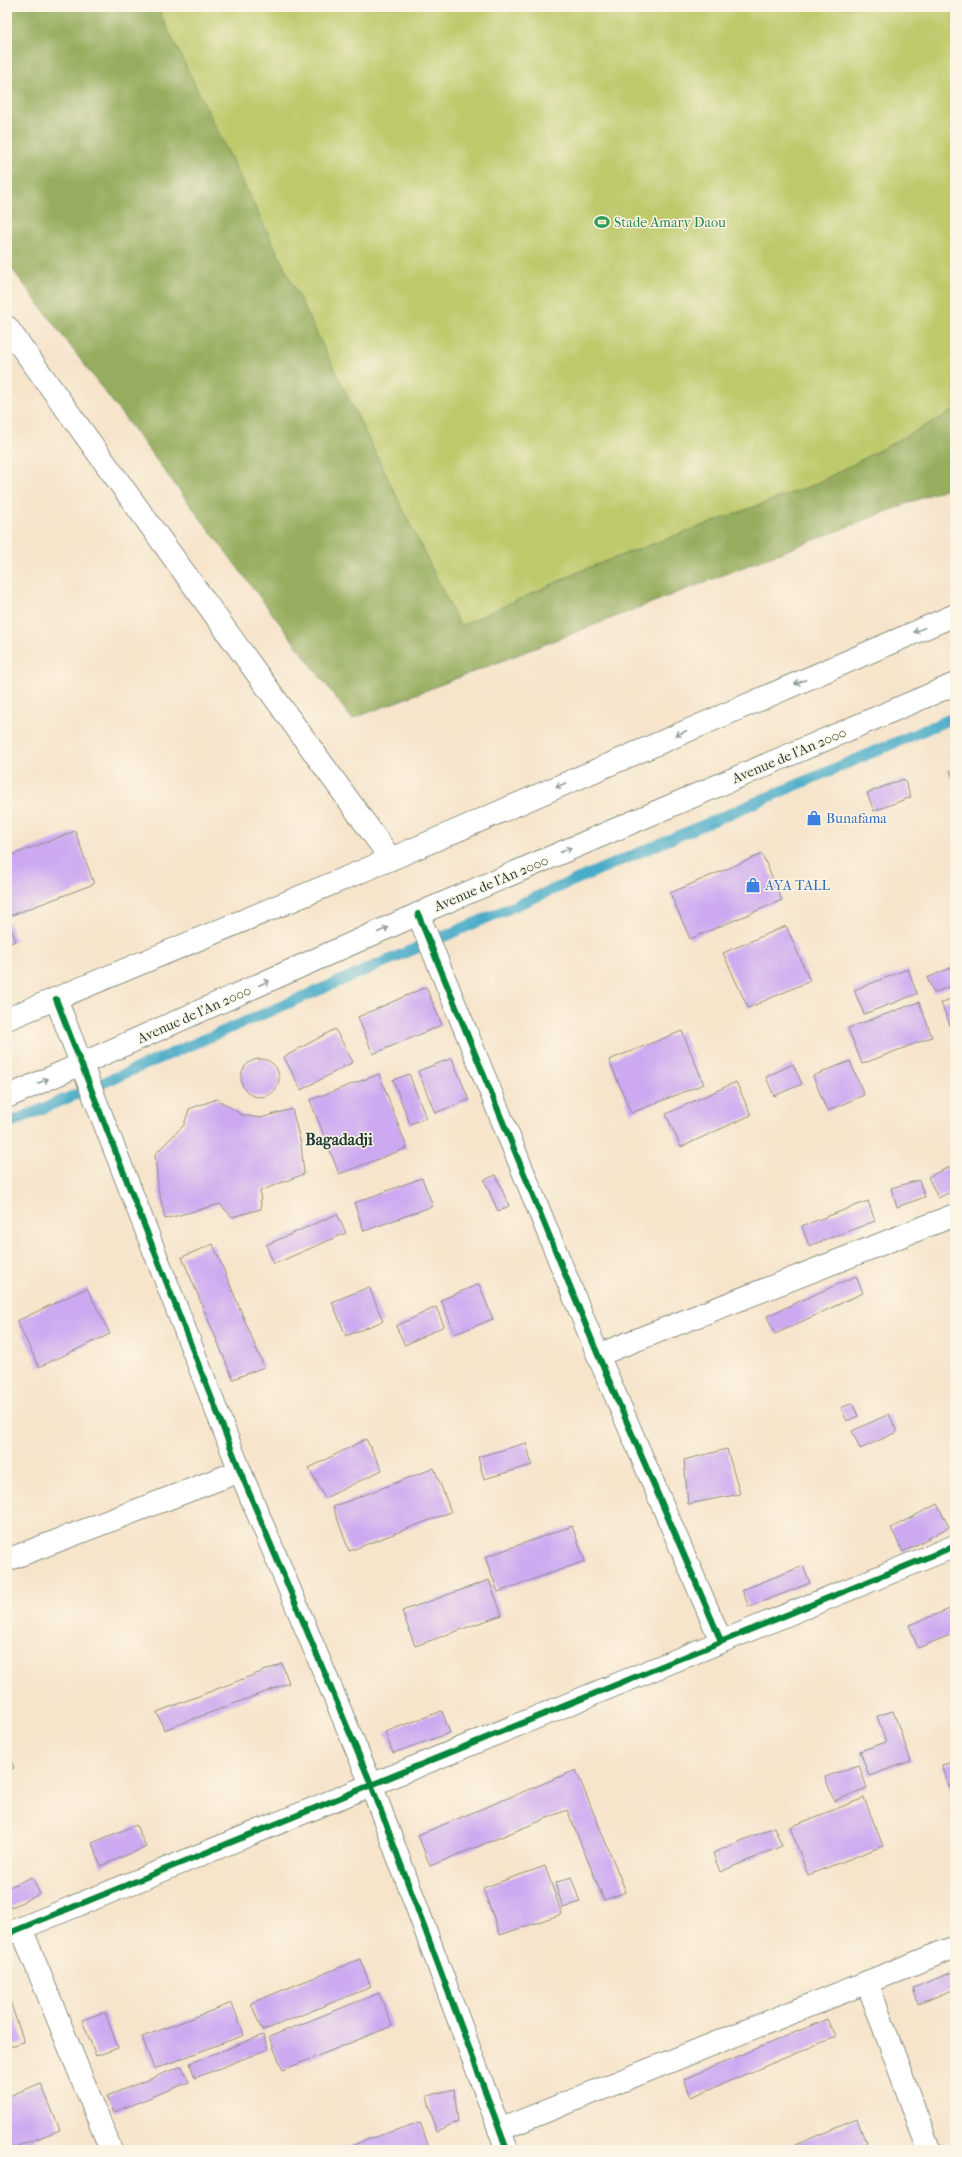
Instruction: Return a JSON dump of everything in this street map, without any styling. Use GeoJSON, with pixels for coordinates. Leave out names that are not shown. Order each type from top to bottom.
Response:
{"type":"FeatureCollection","features":[{"type":"Feature","properties":{"kind":"street"},"geometry":{"type":"LineString","coordinates":[[7,327],[390,859]]}},
{"type":"Feature","properties":{"kind":"street"},"geometry":{"type":"LineString","coordinates":[[7,1019],[390,859],[955,615]]}},
{"type":"Feature","properties":{"kind":"street","name":"Avenue de l'An 2000"},"geometry":{"type":"LineString","coordinates":[[7,1096],[80,1065],[418,914],[955,684]]}},
{"type":"Feature","properties":{"kind":"street"},"geometry":{"type":"LineString","coordinates":[[418,914],[598,1355],[722,1641]]}},
{"type":"Feature","properties":{"kind":"street"},"geometry":{"type":"LineString","coordinates":[[56,999],[80,1065],[240,1471],[371,1784],[507,2150]]}},
{"type":"Feature","properties":{"kind":"street"},"geometry":{"type":"LineString","coordinates":[[598,1355],[955,1215]]}},
{"type":"Feature","properties":{"kind":"street"},"geometry":{"type":"LineString","coordinates":[[7,1560],[240,1471]]}},
{"type":"Feature","properties":{"kind":"street"},"geometry":{"type":"LineString","coordinates":[[111,2150],[14,1931],[955,1546]]}},
{"type":"Feature","properties":{"kind":"street"},"geometry":{"type":"LineString","coordinates":[[499,2130],[955,1947]]}},
{"type":"Feature","properties":{"kind":"street"},"geometry":{"type":"LineString","coordinates":[[868,1982],[929,2150]]}},
{"type":"Feature","properties":{"kind":"green space"},"geometry":{"type":"Polygon","coordinates":[[[7,7],[157,7],[460,626],[590,567],[816,484],[955,410],[955,485],[352,719],[7,262],[7,7]]]}},
{"type":"Feature","properties":{"kind":"green space","name":"Stade Amary Daou"},"geometry":{"type":"Polygon","coordinates":[[[154,7],[955,7],[955,436],[442,660],[154,7]]]}},
{"type":"Feature","properties":{"kind":"building"},"geometry":{"type":"Polygon","coordinates":[[[955,769],[955,784],[950,771],[955,769]]]}},
{"type":"Feature","properties":{"kind":"building"},"geometry":{"type":"Polygon","coordinates":[[[904,779],[911,797],[874,811],[867,793],[904,779]]]}},
{"type":"Feature","properties":{"kind":"building"},"geometry":{"type":"Polygon","coordinates":[[[75,831],[94,884],[7,917],[7,857],[75,831]]]}},
{"type":"Feature","properties":{"kind":"building"},"geometry":{"type":"Polygon","coordinates":[[[762,854],[782,900],[690,939],[670,893],[762,854]]]}},
{"type":"Feature","properties":{"kind":"building"},"geometry":{"type":"Polygon","coordinates":[[[7,919],[16,941],[7,944],[7,919]]]}},
{"type":"Feature","properties":{"kind":"building"},"geometry":{"type":"Polygon","coordinates":[[[786,926],[810,981],[748,1008],[723,953],[786,926]]]}},
{"type":"Feature","properties":{"kind":"building"},"geometry":{"type":"Polygon","coordinates":[[[955,966],[955,984],[934,993],[927,978],[955,966]]]}},
{"type":"Feature","properties":{"kind":"building"},"geometry":{"type":"Polygon","coordinates":[[[908,969],[917,994],[864,1014],[854,990],[908,969]]]}},
{"type":"Feature","properties":{"kind":"building"},"geometry":{"type":"Polygon","coordinates":[[[426,987],[442,1025],[373,1054],[358,1017],[426,987]]]}},
{"type":"Feature","properties":{"kind":"building"},"geometry":{"type":"Polygon","coordinates":[[[955,997],[955,1037],[941,1003],[955,997]]]}},
{"type":"Feature","properties":{"kind":"building"},"geometry":{"type":"Polygon","coordinates":[[[919,1002],[932,1037],[862,1064],[848,1028],[919,1002]]]}},
{"type":"Feature","properties":{"kind":"building"},"geometry":{"type":"Polygon","coordinates":[[[335,1029],[353,1062],[301,1090],[284,1057],[335,1029]]]}},
{"type":"Feature","properties":{"kind":"building"},"geometry":{"type":"Polygon","coordinates":[[[682,1031],[704,1084],[631,1113],[609,1060],[682,1031]]]}},
{"type":"Feature","properties":{"kind":"building"},"geometry":{"type":"Polygon","coordinates":[[[452,1058],[469,1100],[435,1113],[418,1071],[452,1058]]]}},
{"type":"Feature","properties":{"kind":"building"},"geometry":{"type":"Polygon","coordinates":[[[260,1059],[270,1062],[276,1068],[279,1078],[276,1088],[270,1094],[260,1097],[250,1094],[244,1088],[241,1078],[244,1068],[250,1062],[260,1059]]]}},
{"type":"Feature","properties":{"kind":"building"},"geometry":{"type":"Polygon","coordinates":[[[850,1061],[864,1095],[827,1111],[813,1076],[850,1061]]]}},
{"type":"Feature","properties":{"kind":"building"},"geometry":{"type":"Polygon","coordinates":[[[793,1064],[802,1084],[774,1096],[766,1077],[793,1064]]]}},
{"type":"Feature","properties":{"kind":"building"},"geometry":{"type":"Polygon","coordinates":[[[379,1074],[407,1148],[339,1174],[310,1100],[379,1074]]]}},
{"type":"Feature","properties":{"kind":"building"},"geometry":{"type":"Polygon","coordinates":[[[409,1074],[426,1118],[410,1124],[393,1080],[409,1074]]]}},
{"type":"Feature","properties":{"kind":"building"},"geometry":{"type":"Polygon","coordinates":[[[736,1082],[751,1115],[681,1147],[666,1114],[736,1082]]]}},
{"type":"Feature","properties":{"kind":"building"},"geometry":{"type":"Polygon","coordinates":[[[217,1099],[242,1115],[260,1118],[292,1109],[301,1144],[304,1174],[260,1191],[261,1209],[232,1217],[220,1204],[165,1219],[158,1188],[155,1154],[184,1125],[189,1109],[217,1099]]]}},
{"type":"Feature","properties":{"kind":"building"},"geometry":{"type":"Polygon","coordinates":[[[955,1164],[955,1190],[938,1198],[928,1177],[955,1164]]]}},
{"type":"Feature","properties":{"kind":"building"},"geometry":{"type":"Polygon","coordinates":[[[496,1175],[509,1206],[498,1211],[484,1180],[496,1175]]]}},
{"type":"Feature","properties":{"kind":"building"},"geometry":{"type":"Polygon","coordinates":[[[422,1178],[433,1206],[364,1231],[354,1203],[422,1178]]]}},
{"type":"Feature","properties":{"kind":"building"},"geometry":{"type":"Polygon","coordinates":[[[919,1180],[925,1197],[897,1207],[891,1188],[919,1180]]]}},
{"type":"Feature","properties":{"kind":"building"},"geometry":{"type":"Polygon","coordinates":[[[868,1201],[875,1221],[809,1246],[802,1226],[868,1201]]]}},
{"type":"Feature","properties":{"kind":"building"},"geometry":{"type":"Polygon","coordinates":[[[337,1214],[346,1233],[274,1264],[266,1245],[337,1214]]]}},
{"type":"Feature","properties":{"kind":"building"},"geometry":{"type":"Polygon","coordinates":[[[213,1244],[264,1367],[233,1379],[182,1257],[213,1244]]]}},
{"type":"Feature","properties":{"kind":"building"},"geometry":{"type":"Polygon","coordinates":[[[856,1276],[863,1293],[775,1334],[767,1316],[856,1276]]]}},
{"type":"Feature","properties":{"kind":"building"},"geometry":{"type":"Polygon","coordinates":[[[479,1284],[493,1319],[455,1334],[441,1300],[479,1284]]]}},
{"type":"Feature","properties":{"kind":"building"},"geometry":{"type":"Polygon","coordinates":[[[369,1287],[383,1321],[346,1336],[332,1302],[369,1287]]]}},
{"type":"Feature","properties":{"kind":"building"},"geometry":{"type":"Polygon","coordinates":[[[87,1288],[110,1334],[39,1367],[17,1321],[87,1288]]]}},
{"type":"Feature","properties":{"kind":"building"},"geometry":{"type":"Polygon","coordinates":[[[436,1307],[444,1326],[405,1345],[396,1326],[436,1307]]]}},
{"type":"Feature","properties":{"kind":"building"},"geometry":{"type":"Polygon","coordinates":[[[852,1403],[858,1416],[847,1421],[841,1408],[852,1403]]]}},
{"type":"Feature","properties":{"kind":"building"},"geometry":{"type":"Polygon","coordinates":[[[889,1414],[897,1432],[860,1449],[852,1431],[889,1414]]]}},
{"type":"Feature","properties":{"kind":"building"},"geometry":{"type":"Polygon","coordinates":[[[366,1439],[382,1470],[325,1498],[309,1468],[366,1439]]]}},
{"type":"Feature","properties":{"kind":"building"},"geometry":{"type":"Polygon","coordinates":[[[526,1443],[532,1465],[484,1479],[478,1457],[526,1443]]]}},
{"type":"Feature","properties":{"kind":"building"},"geometry":{"type":"Polygon","coordinates":[[[727,1449],[740,1494],[688,1504],[684,1460],[727,1449]]]}},
{"type":"Feature","properties":{"kind":"building"},"geometry":{"type":"Polygon","coordinates":[[[434,1468],[451,1512],[349,1551],[333,1507],[434,1468]]]}},
{"type":"Feature","properties":{"kind":"building"},"geometry":{"type":"Polygon","coordinates":[[[937,1504],[949,1527],[903,1552],[891,1528],[937,1504]]]}},
{"type":"Feature","properties":{"kind":"building"},"geometry":{"type":"Polygon","coordinates":[[[572,1526],[585,1561],[498,1592],[485,1557],[572,1526]]]}},
{"type":"Feature","properties":{"kind":"building"},"geometry":{"type":"Polygon","coordinates":[[[803,1566],[810,1583],[749,1607],[742,1590],[803,1566]]]}},
{"type":"Feature","properties":{"kind":"building"},"geometry":{"type":"Polygon","coordinates":[[[489,1580],[502,1615],[415,1646],[402,1611],[489,1580]]]}},
{"type":"Feature","properties":{"kind":"building"},"geometry":{"type":"Polygon","coordinates":[[[955,1607],[955,1633],[918,1648],[909,1625],[955,1607]]]}},
{"type":"Feature","properties":{"kind":"building"},"geometry":{"type":"Polygon","coordinates":[[[282,1664],[289,1683],[164,1730],[157,1712],[282,1664]]]}},
{"type":"Feature","properties":{"kind":"building"},"geometry":{"type":"Polygon","coordinates":[[[442,1711],[450,1733],[393,1753],[385,1732],[442,1711]]]}},
{"type":"Feature","properties":{"kind":"building"},"geometry":{"type":"Polygon","coordinates":[[[893,1711],[911,1761],[869,1776],[860,1751],[886,1742],[877,1716],[893,1711]]]}},
{"type":"Feature","properties":{"kind":"building"},"geometry":{"type":"Polygon","coordinates":[[[7,1751],[14,1768],[7,1771],[7,1751]]]}},
{"type":"Feature","properties":{"kind":"building"},"geometry":{"type":"Polygon","coordinates":[[[955,1761],[955,1802],[942,1765],[955,1761]]]}},
{"type":"Feature","properties":{"kind":"building"},"geometry":{"type":"Polygon","coordinates":[[[859,1765],[867,1788],[834,1801],[825,1777],[859,1765]]]}},
{"type":"Feature","properties":{"kind":"building"},"geometry":{"type":"Polygon","coordinates":[[[576,1770],[626,1892],[604,1900],[567,1810],[430,1866],[418,1835],[576,1770]]]}},
{"type":"Feature","properties":{"kind":"building"},"geometry":{"type":"Polygon","coordinates":[[[864,1798],[883,1846],[808,1875],[790,1827],[864,1798]]]}},
{"type":"Feature","properties":{"kind":"building"},"geometry":{"type":"Polygon","coordinates":[[[136,1825],[146,1847],[101,1866],[92,1843],[136,1825]]]}},
{"type":"Feature","properties":{"kind":"building"},"geometry":{"type":"Polygon","coordinates":[[[774,1827],[782,1846],[720,1872],[713,1853],[774,1827]]]}},
{"type":"Feature","properties":{"kind":"building"},"geometry":{"type":"Polygon","coordinates":[[[545,1866],[562,1914],[500,1935],[483,1888],[545,1866]]]}},
{"type":"Feature","properties":{"kind":"building"},"geometry":{"type":"Polygon","coordinates":[[[32,1877],[40,1894],[7,1909],[7,1888],[32,1877]]]}},
{"type":"Feature","properties":{"kind":"building"},"geometry":{"type":"Polygon","coordinates":[[[571,1877],[580,1902],[563,1908],[555,1883],[571,1877]]]}},
{"type":"Feature","properties":{"kind":"building"},"geometry":{"type":"Polygon","coordinates":[[[360,1959],[371,1987],[262,2031],[251,2003],[360,1959]]]}},
{"type":"Feature","properties":{"kind":"building"},"geometry":{"type":"Polygon","coordinates":[[[955,1971],[955,1989],[918,2004],[913,1988],[955,1971]]]}},
{"type":"Feature","properties":{"kind":"building"},"geometry":{"type":"Polygon","coordinates":[[[7,1993],[24,2042],[7,2047],[7,1993]]]}},
{"type":"Feature","properties":{"kind":"building"},"geometry":{"type":"Polygon","coordinates":[[[379,1993],[392,2026],[283,2070],[269,2037],[379,1993]]]}},
{"type":"Feature","properties":{"kind":"building"},"geometry":{"type":"Polygon","coordinates":[[[232,2003],[244,2035],[154,2069],[142,2037],[232,2003]]]}},
{"type":"Feature","properties":{"kind":"building"},"geometry":{"type":"Polygon","coordinates":[[[105,2012],[118,2048],[96,2056],[82,2020],[105,2012]]]}},
{"type":"Feature","properties":{"kind":"building"},"geometry":{"type":"Polygon","coordinates":[[[827,2019],[835,2037],[691,2097],[684,2079],[827,2019]]]}},
{"type":"Feature","properties":{"kind":"building"},"geometry":{"type":"Polygon","coordinates":[[[263,2035],[268,2049],[195,2078],[190,2063],[263,2035]]]}},
{"type":"Feature","properties":{"kind":"building"},"geometry":{"type":"Polygon","coordinates":[[[182,2066],[189,2082],[114,2112],[107,2096],[182,2066]]]}},
{"type":"Feature","properties":{"kind":"building"},"geometry":{"type":"Polygon","coordinates":[[[41,2083],[60,2130],[7,2150],[7,2097],[41,2083]]]}},
{"type":"Feature","properties":{"kind":"building"},"geometry":{"type":"Polygon","coordinates":[[[454,2089],[458,2122],[436,2131],[427,2096],[454,2089]]]}},
{"type":"Feature","properties":{"kind":"building"},"geometry":{"type":"Polygon","coordinates":[[[857,2119],[866,2143],[849,2150],[783,2150],[857,2119]]]}},
{"type":"Feature","properties":{"kind":"building"},"geometry":{"type":"Polygon","coordinates":[[[420,2122],[430,2150],[340,2150],[369,2139],[420,2122]]]}},
{"type":"Feature","properties":{"kind":"waterway"},"geometry":{"type":"LineString","coordinates":[[7,1124],[955,717]]}},
{"type":"Feature","properties":{"kind":"cycle path"},"geometry":{"type":"LineString","coordinates":[[418,914],[598,1355],[721,1641]]}},
{"type":"Feature","properties":{"kind":"cycle path"},"geometry":{"type":"LineString","coordinates":[[56,999],[240,1471],[371,1784],[507,2150]]}},
{"type":"Feature","properties":{"kind":"cycle path"},"geometry":{"type":"LineString","coordinates":[[7,1934],[955,1546]]}},
{"type":"Feature","properties":{"kind":"place","name":"Stade Amary Daou"},"geometry":{"type":"Point","coordinates":[602,222]}},
{"type":"Feature","properties":{"kind":"place","name":"Bunafama"},"geometry":{"type":"Point","coordinates":[814,818]}},
{"type":"Feature","properties":{"kind":"place","name":"AYA TALL"},"geometry":{"type":"Point","coordinates":[753,885]}},
{"type":"Feature","properties":{"kind":"district","name":"Bagadadji"},"geometry":{"type":"Point","coordinates":[339,1139]}}]}
